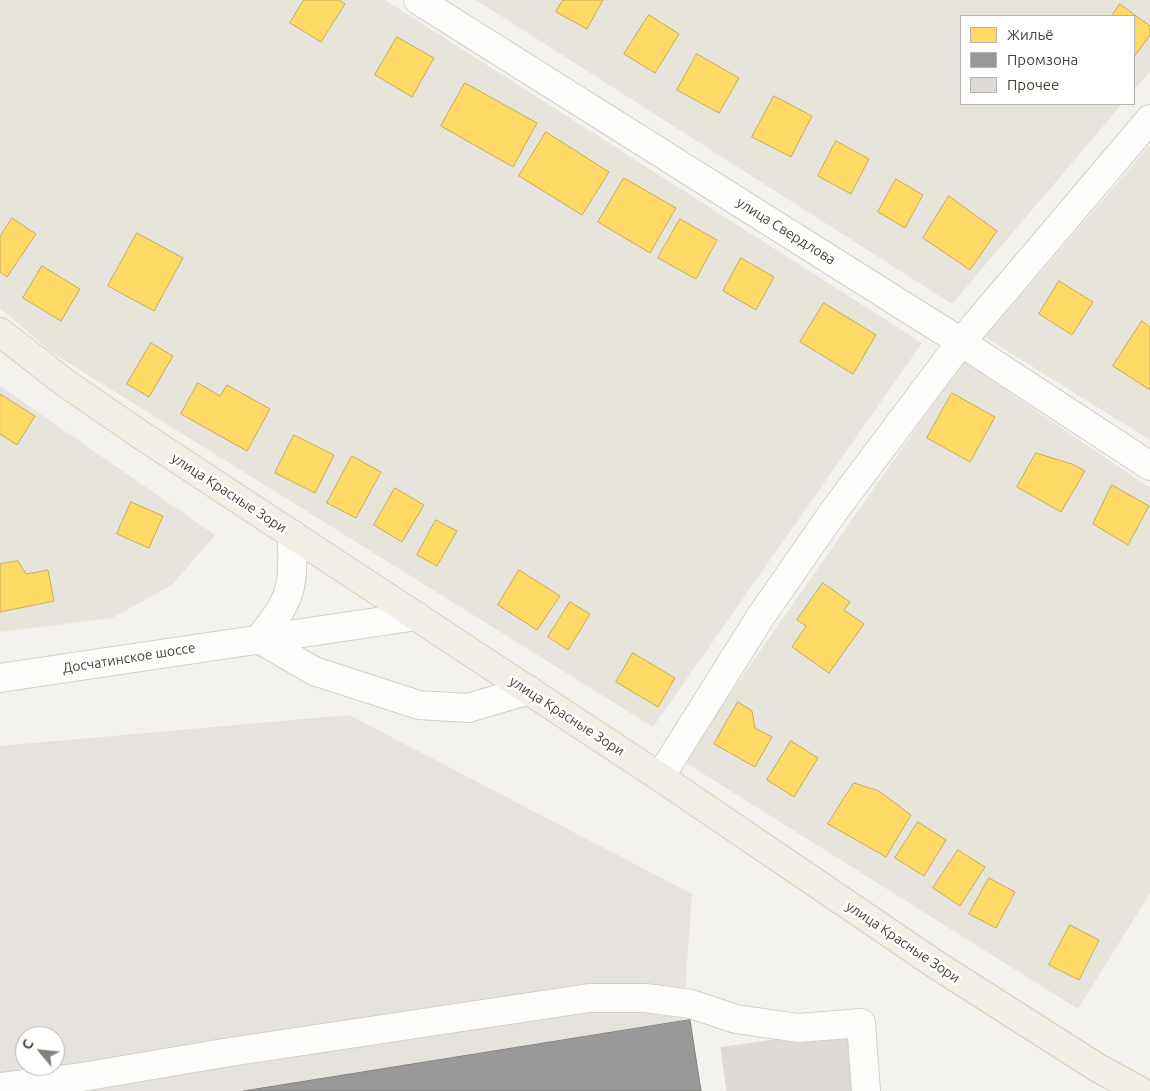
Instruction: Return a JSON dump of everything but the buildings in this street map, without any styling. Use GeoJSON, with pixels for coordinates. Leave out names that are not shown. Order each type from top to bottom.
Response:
{"type":"FeatureCollection","features":[{"type":"Feature","properties":{"kind":"main road","name":"улица Красные Зори"},"geometry":{"type":"LineString","coordinates":[[0,332],[64,382],[660,777],[938,966],[1098,1068],[1140,1091]]}},
{"type":"Feature","properties":{"kind":"street","name":"улица Свердлова"},"geometry":{"type":"LineString","coordinates":[[418,0],[961,342],[1150,466]]}},
{"type":"Feature","properties":{"kind":"street"},"geometry":{"type":"LineString","coordinates":[[660,777],[761,616],[834,512],[961,342],[1150,119]]}},
{"type":"Feature","properties":{"kind":"street"},"geometry":{"type":"LineString","coordinates":[[292,534],[292,579],[289,596],[279,615],[259,639],[314,671],[418,706],[468,708],[528,690]]}},
{"type":"Feature","properties":{"kind":"street","name":"Досчатинское шоссе"},"geometry":{"type":"LineString","coordinates":[[0,678],[417,616]]}},
{"type":"Feature","properties":{"kind":"street"},"geometry":{"type":"LineString","coordinates":[[0,1088],[76,1078],[516,1008],[590,998],[646,998],[691,1004],[736,1019],[798,1028],[861,1023],[866,1091]]}},
{"type":"Feature","properties":{"kind":"shaded area"},"geometry":{"type":"Polygon","coordinates":[[[0,0],[385,0],[922,343],[653,727],[51,352],[0,308],[0,0]]]}},
{"type":"Feature","properties":{"kind":"shaded area"},"geometry":{"type":"Polygon","coordinates":[[[476,0],[1150,0],[1150,71],[1135,89],[1135,15],[960,15],[960,105],[1121,105],[952,304],[476,0]]]}},
{"type":"Feature","properties":{"kind":"shaded area"},"geometry":{"type":"Polygon","coordinates":[[[1150,145],[1150,440],[985,337],[1150,145]]]}},
{"type":"Feature","properties":{"kind":"shaded area"},"geometry":{"type":"Polygon","coordinates":[[[963,361],[1150,488],[1150,893],[1078,1009],[683,761],[963,361]]]}},
{"type":"Feature","properties":{"kind":"shaded area"},"geometry":{"type":"Polygon","coordinates":[[[0,386],[215,535],[172,585],[112,618],[0,632],[0,386]]]}},
{"type":"Feature","properties":{"kind":"shaded area"},"geometry":{"type":"Polygon","coordinates":[[[349,715],[692,894],[681,1046],[688,1091],[0,1091],[0,746],[349,715]]]}}]}
